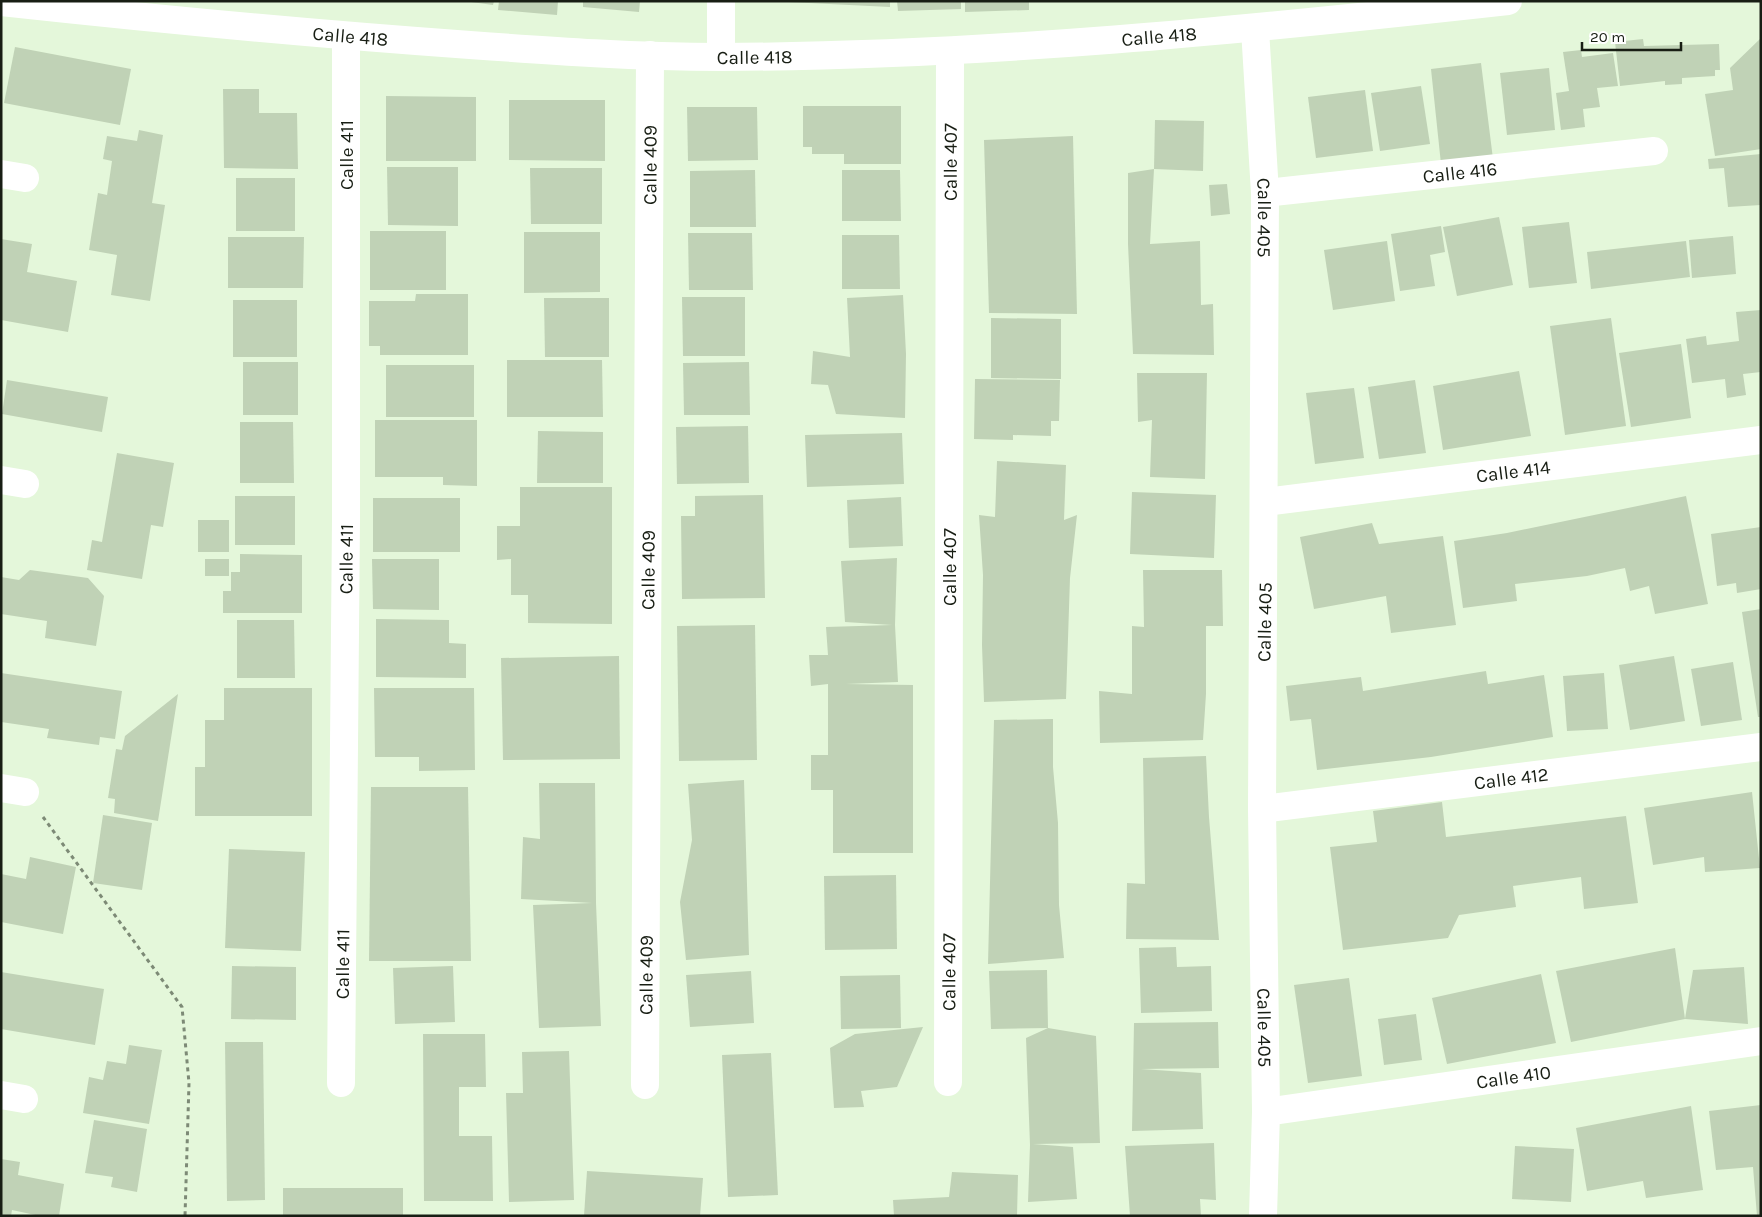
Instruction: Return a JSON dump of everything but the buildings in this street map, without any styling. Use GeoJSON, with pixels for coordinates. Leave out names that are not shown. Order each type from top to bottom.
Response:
{"type":"FeatureCollection","features":[{"type":"Feature","properties":{"kind":"street"},"geometry":{"type":"LineString","coordinates":[[721,1],[721,57]]}},
{"type":"Feature","properties":{"kind":"street","name":"Calle 418"},"geometry":{"type":"LineString","coordinates":[[1,2],[346,36],[650,55],[721,57],[950,52],[1255,29],[1508,1]]}},
{"type":"Feature","properties":{"kind":"street","name":"Calle 405"},"geometry":{"type":"LineString","coordinates":[[1255,29],[1265,193],[1265,502],[1262,808],[1266,1112],[1263,1216]]}},
{"type":"Feature","properties":{"kind":"street","name":"Calle 411"},"geometry":{"type":"LineString","coordinates":[[341,1083],[346,528],[346,36]]}},
{"type":"Feature","properties":{"kind":"street","name":"Calle 407"},"geometry":{"type":"LineString","coordinates":[[948,1082],[950,52]]}},
{"type":"Feature","properties":{"kind":"street","name":"Calle 409"},"geometry":{"type":"LineString","coordinates":[[645,1084],[650,55]]}},
{"type":"Feature","properties":{"kind":"street","name":"Calle 416"},"geometry":{"type":"LineString","coordinates":[[1265,193],[1654,151]]}},
{"type":"Feature","properties":{"kind":"street","name":"Calle 414"},"geometry":{"type":"LineString","coordinates":[[1265,502],[1761,440]]}},
{"type":"Feature","properties":{"kind":"street","name":"Calle 412"},"geometry":{"type":"LineString","coordinates":[[1262,808],[1761,747]]}},
{"type":"Feature","properties":{"kind":"street","name":"Calle 410"},"geometry":{"type":"LineString","coordinates":[[1266,1112],[1761,1041]]}},
{"type":"Feature","properties":{"kind":"path"},"geometry":{"type":"LineString","coordinates":[[13,790],[182,1007],[190,1083],[184,1216]]}}]}
